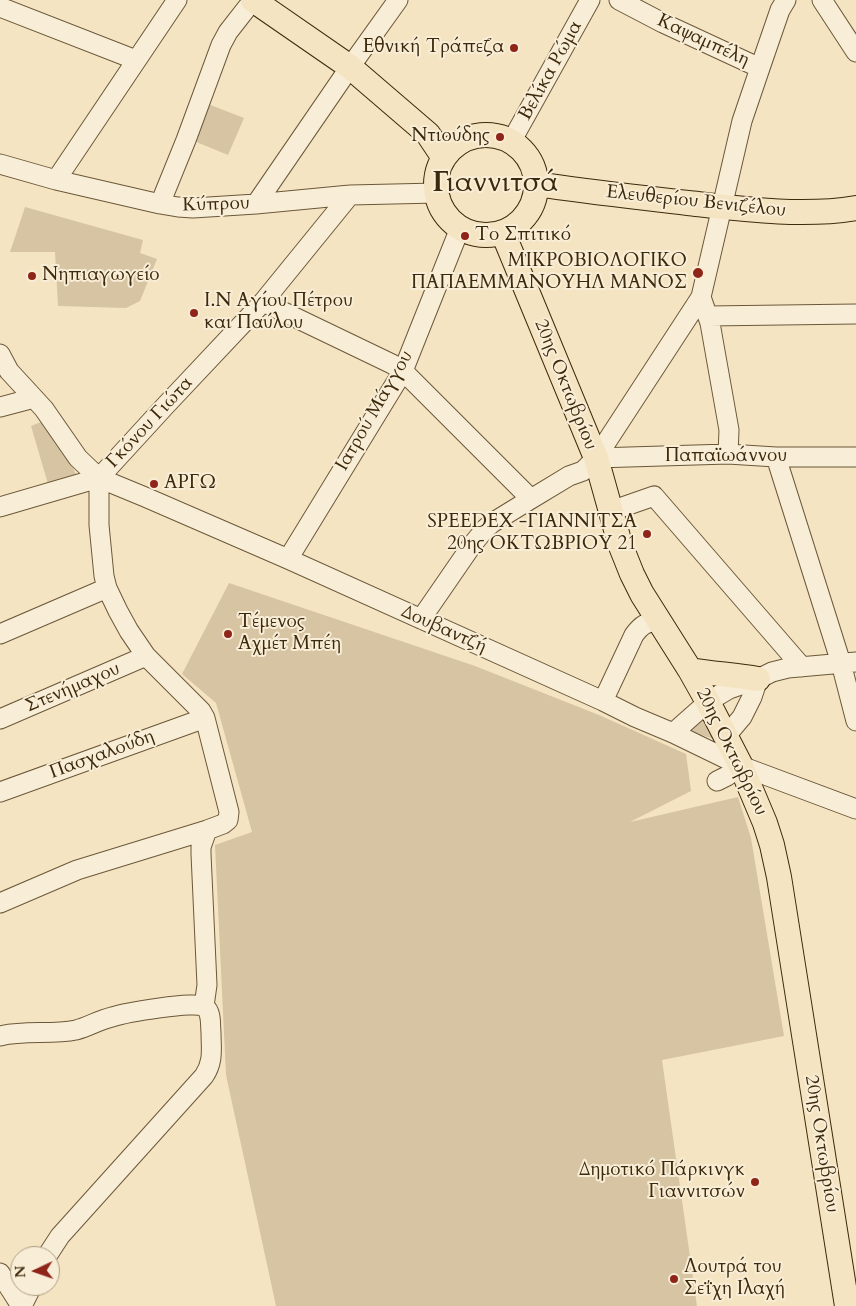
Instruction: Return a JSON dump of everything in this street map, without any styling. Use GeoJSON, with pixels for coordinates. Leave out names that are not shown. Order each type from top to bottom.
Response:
{"type":"FeatureCollection","features":[{"type":"Feature","properties":{"kind":"main road"},"geometry":{"type":"LineString","coordinates":[[253,0],[350,67],[428,134],[444,158]]}},
{"type":"Feature","properties":{"kind":"main road"},"geometry":{"type":"LineString","coordinates":[[476,136],[493,136],[511,142],[522,149],[535,171],[536,197],[531,208],[524,219],[503,233],[486,236],[477,235],[460,228],[445,213],[437,193],[438,174],[444,158],[460,143],[476,136]]}},
{"type":"Feature","properties":{"kind":"main road","name":"Ελευθερίου Βενιζέλου"},"geometry":{"type":"LineString","coordinates":[[537,184],[573,190],[723,206],[803,212],[856,208]]}},
{"type":"Feature","properties":{"kind":"main road","name":"20ης Οκτωβρίου"},"geometry":{"type":"LineString","coordinates":[[503,233],[596,458],[620,544],[632,574],[642,594],[708,702],[741,766],[766,822],[779,877],[847,1306]]}},
{"type":"Feature","properties":{"kind":"main road"},"geometry":{"type":"LineString","coordinates":[[690,670],[758,679]]}},
{"type":"Feature","properties":{"kind":"street"},"geometry":{"type":"LineString","coordinates":[[56,180],[177,0]]}},
{"type":"Feature","properties":{"kind":"street"},"geometry":{"type":"LineString","coordinates":[[160,204],[221,45],[228,32],[253,0]]}},
{"type":"Feature","properties":{"kind":"street","name":"Βελίκα Ρώμα"},"geometry":{"type":"LineString","coordinates":[[511,142],[590,0]]}},
{"type":"Feature","properties":{"kind":"street","name":"Καψαμπέλη"},"geometry":{"type":"LineString","coordinates":[[619,0],[663,23],[760,68]]}},
{"type":"Feature","properties":{"kind":"street"},"geometry":{"type":"LineString","coordinates":[[421,619],[485,529],[531,498],[569,476],[583,471],[596,458],[701,297],[742,121],[780,10],[786,0]]}},
{"type":"Feature","properties":{"kind":"street"},"geometry":{"type":"LineString","coordinates":[[822,0],[856,52]]}},
{"type":"Feature","properties":{"kind":"street"},"geometry":{"type":"LineString","coordinates":[[256,204],[350,67],[388,3]]}},
{"type":"Feature","properties":{"kind":"street"},"geometry":{"type":"LineString","coordinates":[[0,7],[136,60]]}},
{"type":"Feature","properties":{"kind":"street","name":"Κύπρου"},"geometry":{"type":"LineString","coordinates":[[0,164],[56,180],[160,204],[193,208],[350,195],[437,193]]}},
{"type":"Feature","properties":{"kind":"street","name":"Γκόνου Γιώτα"},"geometry":{"type":"LineString","coordinates":[[207,830],[228,820],[228,812],[205,718],[195,705],[146,656],[118,611],[107,588],[104,576],[100,526],[99,478],[263,302],[350,195]]}},
{"type":"Feature","properties":{"kind":"street","name":"Ιατρού Μάγγου"},"geometry":{"type":"LineString","coordinates":[[288,559],[403,370],[460,228]]}},
{"type":"Feature","properties":{"kind":"street"},"geometry":{"type":"LineString","coordinates":[[701,297],[708,316],[729,430],[728,454]]}},
{"type":"Feature","properties":{"kind":"street"},"geometry":{"type":"LineString","coordinates":[[263,302],[403,370],[531,498]]}},
{"type":"Feature","properties":{"kind":"street"},"geometry":{"type":"LineString","coordinates":[[708,316],[856,314]]}},
{"type":"Feature","properties":{"kind":"street"},"geometry":{"type":"LineString","coordinates":[[0,354],[9,371],[44,409],[78,458],[99,478]]}},
{"type":"Feature","properties":{"kind":"street"},"geometry":{"type":"LineString","coordinates":[[0,406],[34,398]]}},
{"type":"Feature","properties":{"kind":"street","name":"Παπαϊωάννου"},"geometry":{"type":"LineString","coordinates":[[596,458],[728,454],[776,457],[856,457]]}},
{"type":"Feature","properties":{"kind":"street"},"geometry":{"type":"LineString","coordinates":[[776,457],[848,662],[856,722]]}},
{"type":"Feature","properties":{"kind":"street"},"geometry":{"type":"LineString","coordinates":[[0,507],[99,478]]}},
{"type":"Feature","properties":{"kind":"street","name":"Δουβαντζή"},"geometry":{"type":"LineString","coordinates":[[99,478],[288,559],[603,701],[741,766],[856,809]]}},
{"type":"Feature","properties":{"kind":"street"},"geometry":{"type":"LineString","coordinates":[[611,511],[654,496],[802,667]]}},
{"type":"Feature","properties":{"kind":"street"},"geometry":{"type":"LineString","coordinates":[[0,634],[107,588]]}},
{"type":"Feature","properties":{"kind":"street"},"geometry":{"type":"LineString","coordinates":[[603,701],[634,635],[646,622],[658,620]]}},
{"type":"Feature","properties":{"kind":"street","name":"Στενήμαχου"},"geometry":{"type":"LineString","coordinates":[[0,719],[146,656]]}},
{"type":"Feature","properties":{"kind":"street"},"geometry":{"type":"LineString","coordinates":[[673,733],[708,702],[729,689],[772,672],[848,662]]}},
{"type":"Feature","properties":{"kind":"street"},"geometry":{"type":"LineString","coordinates":[[726,736],[742,717],[758,679]]}},
{"type":"Feature","properties":{"kind":"street","name":"Πασχαλούδη"},"geometry":{"type":"LineString","coordinates":[[0,792],[205,718]]}},
{"type":"Feature","properties":{"kind":"street"},"geometry":{"type":"LineString","coordinates":[[717,781],[741,766]]}},
{"type":"Feature","properties":{"kind":"street"},"geometry":{"type":"LineString","coordinates":[[0,903],[77,870],[207,830]]}},
{"type":"Feature","properties":{"kind":"street"},"geometry":{"type":"LineString","coordinates":[[204,1006],[207,984],[201,854],[207,830]]}},
{"type":"Feature","properties":{"kind":"street"},"geometry":{"type":"LineString","coordinates":[[0,1036],[11,1033],[76,1030],[113,1016],[180,1005],[201,1005],[210,1014],[212,1058],[209,1069],[60,1236],[54,1246]]}},
{"type":"Feature","properties":{"kind":"street"},"geometry":{"type":"LineString","coordinates":[[0,1273],[21,1306]]}},
{"type":"Feature","properties":{"kind":"shaded area"},"geometry":{"type":"Polygon","coordinates":[[[208,104],[244,118],[228,155],[194,141],[208,104]]]}},
{"type":"Feature","properties":{"kind":"shaded area"},"geometry":{"type":"Polygon","coordinates":[[[25,207],[143,240],[140,253],[157,259],[140,301],[126,308],[58,306],[55,252],[10,252],[25,207]]]}},
{"type":"Feature","properties":{"kind":"shaded area"},"geometry":{"type":"Polygon","coordinates":[[[48,419],[77,476],[48,484],[31,426],[48,419]]]}},
{"type":"Feature","properties":{"kind":"shaded area"},"geometry":{"type":"Polygon","coordinates":[[[229,583],[475,666],[599,715],[686,754],[691,791],[630,822],[738,797],[751,838],[784,1036],[662,1060],[697,1306],[276,1306],[226,1075],[215,845],[252,832],[216,703],[182,674],[229,583]]]}},
{"type":"Feature","properties":{"kind":"shaded area"},"geometry":{"type":"Polygon","coordinates":[[[709,715],[726,743],[689,731],[709,715]]]}},
{"type":"Feature","properties":{"kind":"place","name":"Εθνική Τράπεζα"},"geometry":{"type":"Point","coordinates":[514,48]}},
{"type":"Feature","properties":{"kind":"place","name":"Ντιούδης"},"geometry":{"type":"Point","coordinates":[500,137]}},
{"type":"Feature","properties":{"kind":"place","name":"Το Σπιτικό"},"geometry":{"type":"Point","coordinates":[465,236]}},
{"type":"Feature","properties":{"kind":"place","name":"ΜΙΚΡΟΒΙΟΛΟΓΙΚΟ ΠΑΠΑΕΜΜΑΝΟΥΗΛ ΜΑΝΟΣ"},"geometry":{"type":"Point","coordinates":[698,273]}},
{"type":"Feature","properties":{"kind":"place","name":"Νηπιαγωγείο"},"geometry":{"type":"Point","coordinates":[32,276]}},
{"type":"Feature","properties":{"kind":"place","name":"Ι.Ν Αγίου Πέτρου και Παύλου"},"geometry":{"type":"Point","coordinates":[194,313]}},
{"type":"Feature","properties":{"kind":"place","name":"ΑΡΓΩ"},"geometry":{"type":"Point","coordinates":[154,484]}},
{"type":"Feature","properties":{"kind":"place","name":"SPEEDEX -ΓΙΑΝΝΙΤΣΑ 20ης ΟΚΤΩΒΡΙΟΥ 21"},"geometry":{"type":"Point","coordinates":[647,534]}},
{"type":"Feature","properties":{"kind":"place","name":"Τέμενος Αχμέτ Μπέη"},"geometry":{"type":"Point","coordinates":[228,634]}},
{"type":"Feature","properties":{"kind":"place","name":"Δημοτικό Πάρκινγκ Γιαννιτσών"},"geometry":{"type":"Point","coordinates":[755,1182]}},
{"type":"Feature","properties":{"kind":"place","name":"Λουτρά του Σεΐχη Ιλαχή"},"geometry":{"type":"Point","coordinates":[674,1279]}},
{"type":"Feature","properties":{"kind":"district","name":"Γιαννιτσά"},"geometry":{"type":"Point","coordinates":[496,184]}}]}
